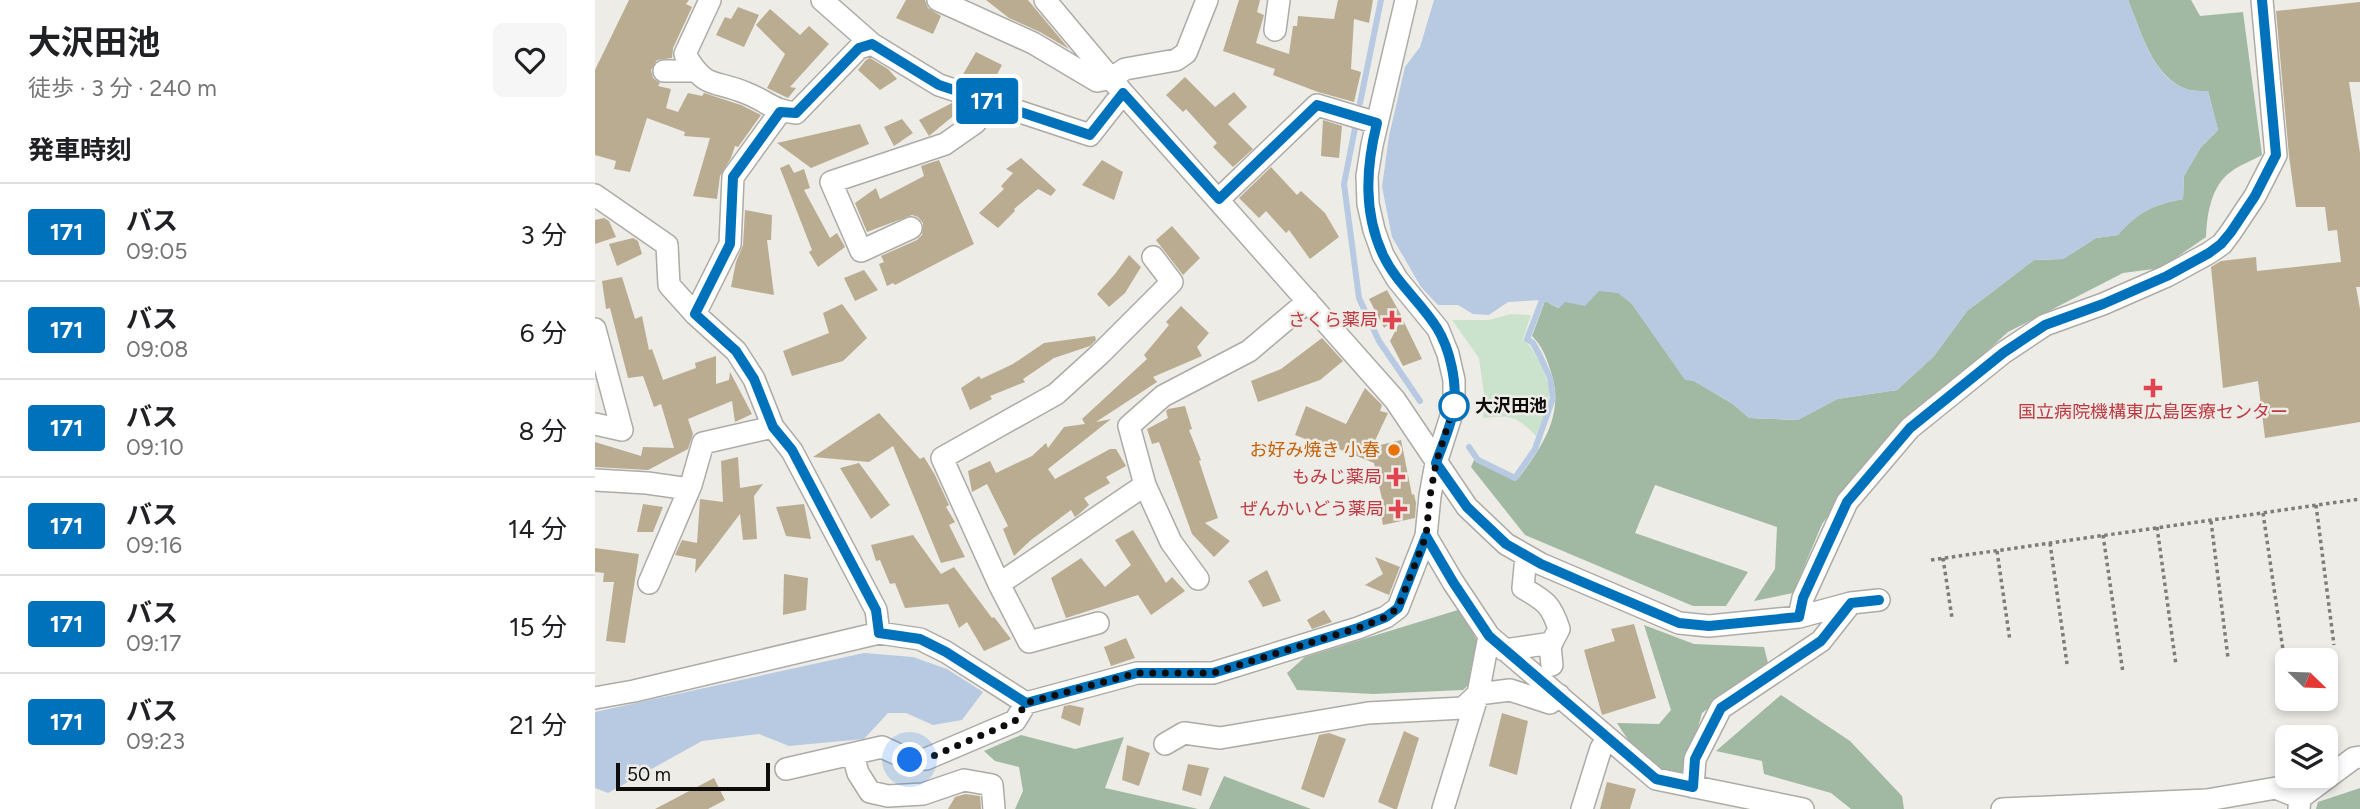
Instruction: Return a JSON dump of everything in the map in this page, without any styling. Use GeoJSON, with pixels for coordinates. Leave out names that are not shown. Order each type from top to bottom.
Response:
{"type":"FeatureCollection","features":[{"type":"Feature","properties":{"kind":"street"},"geometry":{"type":"LineString","coordinates":[[710,0],[685,54],[694,71],[713,84],[745,92],[780,112],[796,113],[859,48],[872,44]]}},
{"type":"Feature","properties":{"kind":"street"},"geometry":{"type":"LineString","coordinates":[[823,0],[872,44],[939,85],[1090,135],[1125,69],[1176,60],[1187,53],[1207,0]]}},
{"type":"Feature","properties":{"kind":"street"},"geometry":{"type":"LineString","coordinates":[[938,0],[1033,43],[1097,81],[1117,85]]}},
{"type":"Feature","properties":{"kind":"street"},"geometry":{"type":"LineString","coordinates":[[1045,0],[1395,400],[1467,507],[1506,544],[1526,556],[1679,623],[1709,626],[1799,617],[1851,603],[1879,600]]}},
{"type":"Feature","properties":{"kind":"street"},"geometry":{"type":"LineString","coordinates":[[1275,30],[1279,0]]}},
{"type":"Feature","properties":{"kind":"street"},"geometry":{"type":"LineString","coordinates":[[786,769],[882,747],[910,760],[926,759],[1015,721],[1026,703],[1137,673],[1213,673],[1358,628],[1386,617],[1398,608],[1426,536],[1436,463],[1454,407],[1454,380],[1438,328],[1397,279],[1383,255],[1369,204],[1367,176],[1406,0]]}},
{"type":"Feature","properties":{"kind":"street"},"geometry":{"type":"LineString","coordinates":[[1799,617],[1803,598],[1847,502],[1910,428],[2003,353],[2045,325],[2103,304],[2167,276],[2209,253],[2231,232],[2255,196],[2276,155],[2262,0]]}},
{"type":"Feature","properties":{"kind":"street"},"geometry":{"type":"LineString","coordinates":[[664,71],[694,71]]}},
{"type":"Feature","properties":{"kind":"street"},"geometry":{"type":"LineString","coordinates":[[911,228],[853,255],[831,181],[945,144],[975,123],[992,103]]}},
{"type":"Feature","properties":{"kind":"street"},"geometry":{"type":"LineString","coordinates":[[1219,199],[1317,105],[1377,123]]}},
{"type":"Feature","properties":{"kind":"street"},"geometry":{"type":"LineString","coordinates":[[695,314],[730,244],[733,177],[780,112]]}},
{"type":"Feature","properties":{"kind":"street"},"geometry":{"type":"LineString","coordinates":[[595,195],[667,244],[669,285],[695,314],[736,351],[754,379],[773,427],[792,450],[876,610],[879,633]]}},
{"type":"Feature","properties":{"kind":"street"},"geometry":{"type":"LineString","coordinates":[[1098,623],[1029,642],[999,584],[942,458],[1056,394],[1100,354],[1172,282],[1153,257]]}},
{"type":"Feature","properties":{"kind":"street"},"geometry":{"type":"LineString","coordinates":[[1198,579],[1171,542],[1145,485],[1129,426],[1163,396],[1249,351],[1308,301]]}},
{"type":"Feature","properties":{"kind":"street"},"geometry":{"type":"LineString","coordinates":[[595,329],[622,430],[595,424]]}},
{"type":"Feature","properties":{"kind":"street"},"geometry":{"type":"LineString","coordinates":[[649,583],[689,489],[703,443],[773,427]]}},
{"type":"Feature","properties":{"kind":"street"},"geometry":{"type":"LineString","coordinates":[[595,480],[689,489]]}},
{"type":"Feature","properties":{"kind":"street"},"geometry":{"type":"LineString","coordinates":[[999,584],[1145,485]]}},
{"type":"Feature","properties":{"kind":"street"},"geometry":{"type":"LineString","coordinates":[[1426,536],[1453,582],[1496,643],[1656,779],[1803,809]]}},
{"type":"Feature","properties":{"kind":"street"},"geometry":{"type":"LineString","coordinates":[[1526,556],[1523,588],[1548,602],[1559,629],[1550,646],[1552,665]]}},
{"type":"Feature","properties":{"kind":"street"},"geometry":{"type":"LineString","coordinates":[[1693,787],[1695,759],[1721,708],[1821,641],[1851,603]]}},
{"type":"Feature","properties":{"kind":"street"},"geometry":{"type":"LineString","coordinates":[[595,698],[879,633],[920,639],[946,652],[1026,703]]}},
{"type":"Feature","properties":{"kind":"street"},"geometry":{"type":"LineString","coordinates":[[1496,643],[1552,643]]}},
{"type":"Feature","properties":{"kind":"street"},"geometry":{"type":"LineString","coordinates":[[1443,809],[1496,643]]}},
{"type":"Feature","properties":{"kind":"street"},"geometry":{"type":"LineString","coordinates":[[1165,744],[1184,733],[1220,738],[1368,713],[1463,708],[1478,694],[1510,690],[1550,703],[1559,695]]}},
{"type":"Feature","properties":{"kind":"street"},"geometry":{"type":"LineString","coordinates":[[1582,809],[1601,748],[1610,740]]}},
{"type":"Feature","properties":{"kind":"street"},"geometry":{"type":"LineString","coordinates":[[853,755],[858,772],[870,792],[888,796],[923,793],[964,780],[992,785],[994,809]]}},
{"type":"Feature","properties":{"kind":"street"},"geometry":{"type":"LineString","coordinates":[[2001,809],[2207,800],[2276,788],[2299,804],[2354,758],[2360,757]]}},
{"type":"Feature","properties":{"kind":"path"},"geometry":{"type":"LineString","coordinates":[[1931,560],[2360,499]]}},
{"type":"Feature","properties":{"kind":"path"},"geometry":{"type":"LineString","coordinates":[[2316,505],[2334,645]]}},
{"type":"Feature","properties":{"kind":"path"},"geometry":{"type":"LineString","coordinates":[[2263,513],[2283,648]]}},
{"type":"Feature","properties":{"kind":"path"},"geometry":{"type":"LineString","coordinates":[[2211,521],[2228,658]]}},
{"type":"Feature","properties":{"kind":"path"},"geometry":{"type":"LineString","coordinates":[[2157,527],[2176,665]]}},
{"type":"Feature","properties":{"kind":"path"},"geometry":{"type":"LineString","coordinates":[[2103,535],[2123,673]]}},
{"type":"Feature","properties":{"kind":"path"},"geometry":{"type":"LineString","coordinates":[[2050,543],[2067,664]]}},
{"type":"Feature","properties":{"kind":"path"},"geometry":{"type":"LineString","coordinates":[[1997,551],[2010,641]]}},
{"type":"Feature","properties":{"kind":"path"},"geometry":{"type":"LineString","coordinates":[[1943,558],[1952,618]]}},
{"type":"Feature","properties":{"kind":"green space"},"geometry":{"type":"Polygon","coordinates":[[[2128,0],[2191,0],[2200,16],[2243,12],[2262,155],[2235,169],[2219,184],[2209,210],[2206,237],[2161,268],[2123,273],[2008,332],[1883,445],[1822,524],[1793,593],[1754,601],[1775,569],[1777,527],[1655,485],[1635,533],[1748,572],[1726,606],[1693,606],[1525,535],[1471,467],[1474,460],[1518,479],[1536,454],[1549,428],[1555,400],[1554,385],[1545,355],[1532,336],[1545,301],[1558,308],[1565,301],[1599,290],[1619,293],[1632,304],[1685,379],[1694,381],[1733,404],[1749,418],[1798,420],[1837,399],[1897,390],[1934,356],[1967,311],[2034,260],[2063,259],[2096,238],[2118,235],[2146,211],[2183,199],[2184,176],[2201,147],[2218,130],[2208,91],[2186,89],[2164,74],[2149,51],[2128,0]]]}},
{"type":"Feature","properties":{"kind":"green space"},"geometry":{"type":"Polygon","coordinates":[[[1511,314],[1531,315],[1523,339],[1537,358],[1548,385],[1548,404],[1536,436],[1513,418],[1483,418],[1484,394],[1479,358],[1452,320],[1489,320],[1511,314]]]}},
{"type":"Feature","properties":{"kind":"green space"},"geometry":{"type":"Polygon","coordinates":[[[1461,609],[1478,643],[1475,679],[1463,690],[1373,694],[1297,690],[1287,673],[1305,657],[1461,609]]]}},
{"type":"Feature","properties":{"kind":"green space"},"geometry":{"type":"Polygon","coordinates":[[[1644,625],[1694,644],[1764,647],[1768,663],[1702,713],[1686,771],[1679,776],[1658,768],[1642,757],[1617,723],[1659,724],[1671,710],[1644,625]]]}},
{"type":"Feature","properties":{"kind":"green space"},"geometry":{"type":"Polygon","coordinates":[[[1781,695],[1850,741],[1902,796],[1904,809],[1851,809],[1831,793],[1764,774],[1762,761],[1716,751],[1781,695]]]}},
{"type":"Feature","properties":{"kind":"green space"},"geometry":{"type":"Polygon","coordinates":[[[1021,735],[1075,749],[1124,737],[1105,788],[1198,809],[1015,809],[1023,791],[1019,767],[995,761],[984,751],[1021,735]]]}},
{"type":"Feature","properties":{"kind":"green space"},"geometry":{"type":"Polygon","coordinates":[[[1224,776],[1311,809],[1209,809],[1224,776]]]}},
{"type":"Feature","properties":{"kind":"green space"},"geometry":{"type":"Polygon","coordinates":[[[2360,788],[2360,809],[2316,809],[2318,802],[2360,788]]]}},
{"type":"Feature","properties":{"kind":"water"},"geometry":{"type":"Polygon","coordinates":[[[1434,0],[2128,0],[2149,52],[2164,74],[2186,89],[2208,91],[2218,130],[2201,147],[2184,176],[2183,199],[2146,211],[2118,235],[2096,238],[2063,259],[2034,260],[1967,311],[1934,356],[1897,390],[1837,399],[1798,420],[1749,418],[1733,404],[1694,381],[1685,380],[1632,304],[1618,293],[1599,291],[1585,306],[1565,302],[1559,308],[1542,300],[1508,302],[1489,315],[1473,314],[1458,305],[1438,305],[1421,287],[1392,237],[1382,187],[1389,136],[1405,67],[1420,47],[1434,0]]]}},
{"type":"Feature","properties":{"kind":"water"},"geometry":{"type":"Polygon","coordinates":[[[864,653],[913,657],[947,669],[983,692],[962,720],[933,725],[906,713],[888,713],[864,739],[789,746],[759,734],[702,741],[608,793],[595,788],[595,712],[864,653]]]}},
{"type":"Feature","properties":{"kind":"building"},"geometry":{"type":"Polygon","coordinates":[[[629,0],[689,0],[686,4],[692,7],[673,48],[672,58],[657,60],[651,70],[653,78],[660,83],[658,86],[671,89],[666,108],[678,112],[688,93],[702,96],[704,93],[741,105],[761,115],[738,147],[735,146],[720,176],[717,199],[693,196],[710,138],[684,136],[685,132],[647,118],[630,172],[614,169],[616,161],[595,155],[595,70],[629,0]]]}},
{"type":"Feature","properties":{"kind":"building"},"geometry":{"type":"Polygon","coordinates":[[[906,0],[925,0],[928,8],[941,16],[933,34],[896,18],[906,0]]]}},
{"type":"Feature","properties":{"kind":"building"},"geometry":{"type":"Polygon","coordinates":[[[986,0],[1028,0],[1069,49],[1009,18],[986,0]]]}},
{"type":"Feature","properties":{"kind":"building"},"geometry":{"type":"Polygon","coordinates":[[[1239,0],[1260,0],[1257,12],[1264,15],[1256,43],[1289,54],[1293,26],[1297,26],[1298,16],[1334,19],[1338,0],[1373,0],[1369,23],[1354,19],[1351,69],[1361,72],[1354,102],[1273,75],[1275,69],[1223,51],[1239,0]]]}},
{"type":"Feature","properties":{"kind":"building"},"geometry":{"type":"Polygon","coordinates":[[[2360,2],[2360,82],[2349,82],[2360,153],[2360,287],[2356,287],[2360,309],[2360,422],[2265,438],[2258,381],[2223,388],[2211,267],[2221,261],[2256,257],[2257,271],[2341,262],[2337,230],[2328,231],[2325,207],[2296,207],[2276,11],[2360,2]]]}},
{"type":"Feature","properties":{"kind":"building"},"geometry":{"type":"Polygon","coordinates":[[[738,7],[759,15],[744,47],[716,35],[725,17],[731,19],[738,7]]]}},
{"type":"Feature","properties":{"kind":"building"},"geometry":{"type":"Polygon","coordinates":[[[770,9],[800,35],[809,26],[829,44],[790,87],[796,88],[788,98],[767,88],[785,54],[756,25],[770,9]]]}},
{"type":"Feature","properties":{"kind":"building"},"geometry":{"type":"Polygon","coordinates":[[[976,52],[1002,65],[990,88],[962,76],[976,52]]]}},
{"type":"Feature","properties":{"kind":"building"},"geometry":{"type":"Polygon","coordinates":[[[870,58],[888,69],[897,79],[880,90],[858,70],[870,58]]]}},
{"type":"Feature","properties":{"kind":"building"},"geometry":{"type":"Polygon","coordinates":[[[1185,77],[1215,107],[1234,92],[1247,107],[1228,124],[1253,149],[1233,167],[1213,147],[1217,143],[1186,109],[1183,112],[1166,95],[1185,77]]]}},
{"type":"Feature","properties":{"kind":"building"},"geometry":{"type":"Polygon","coordinates":[[[952,103],[964,107],[929,136],[919,120],[952,103]]]}},
{"type":"Feature","properties":{"kind":"building"},"geometry":{"type":"Polygon","coordinates":[[[902,119],[913,133],[894,146],[884,127],[902,119]]]}},
{"type":"Feature","properties":{"kind":"building"},"geometry":{"type":"Polygon","coordinates":[[[1323,120],[1342,126],[1339,158],[1321,156],[1323,120]]]}},
{"type":"Feature","properties":{"kind":"building"},"geometry":{"type":"Polygon","coordinates":[[[860,124],[869,144],[811,168],[777,143],[860,124]]]}},
{"type":"Feature","properties":{"kind":"building"},"geometry":{"type":"Polygon","coordinates":[[[1021,158],[1056,190],[1051,196],[1038,189],[1014,209],[998,228],[979,213],[1004,189],[1001,186],[1013,173],[1006,169],[1021,158]]]}},
{"type":"Feature","properties":{"kind":"building"},"geometry":{"type":"Polygon","coordinates":[[[939,160],[974,244],[895,285],[893,283],[887,286],[879,264],[884,262],[881,256],[917,240],[922,235],[923,223],[912,215],[867,232],[855,203],[876,188],[880,199],[924,176],[921,166],[939,160]]]}},
{"type":"Feature","properties":{"kind":"building"},"geometry":{"type":"Polygon","coordinates":[[[1102,160],[1123,172],[1114,200],[1082,185],[1102,160]]]}},
{"type":"Feature","properties":{"kind":"building"},"geometry":{"type":"Polygon","coordinates":[[[789,164],[794,173],[804,169],[810,188],[804,190],[830,238],[837,233],[845,247],[818,267],[809,252],[812,250],[780,168],[789,164]]]}},
{"type":"Feature","properties":{"kind":"building"},"geometry":{"type":"Polygon","coordinates":[[[1271,167],[1297,195],[1301,191],[1325,213],[1339,237],[1310,259],[1289,230],[1286,233],[1266,211],[1259,218],[1239,198],[1271,167]]]}},
{"type":"Feature","properties":{"kind":"building"},"geometry":{"type":"Polygon","coordinates":[[[745,210],[772,215],[771,240],[767,240],[774,295],[731,287],[743,245],[745,210]]]}},
{"type":"Feature","properties":{"kind":"building"},"geometry":{"type":"Polygon","coordinates":[[[604,218],[609,221],[616,237],[595,244],[595,220],[604,218]]]}},
{"type":"Feature","properties":{"kind":"building"},"geometry":{"type":"Polygon","coordinates":[[[1172,226],[1200,258],[1183,275],[1156,240],[1172,226]]]}},
{"type":"Feature","properties":{"kind":"building"},"geometry":{"type":"Polygon","coordinates":[[[633,238],[638,241],[642,254],[617,266],[609,244],[633,238]]]}},
{"type":"Feature","properties":{"kind":"building"},"geometry":{"type":"Polygon","coordinates":[[[1129,255],[1141,267],[1125,293],[1109,307],[1097,294],[1129,255]]]}},
{"type":"Feature","properties":{"kind":"building"},"geometry":{"type":"Polygon","coordinates":[[[864,270],[878,290],[855,301],[844,278],[864,270]]]}},
{"type":"Feature","properties":{"kind":"building"},"geometry":{"type":"Polygon","coordinates":[[[622,277],[635,319],[642,316],[649,350],[652,349],[663,380],[696,368],[695,363],[716,356],[716,384],[729,380],[730,372],[752,414],[735,422],[732,401],[688,419],[693,434],[688,449],[648,470],[595,467],[595,442],[641,456],[643,447],[674,448],[661,404],[654,407],[643,376],[628,378],[610,308],[606,309],[602,281],[622,277]]]}},
{"type":"Feature","properties":{"kind":"building"},"geometry":{"type":"Polygon","coordinates":[[[1387,290],[1401,315],[1384,328],[1369,299],[1387,290]]]}},
{"type":"Feature","properties":{"kind":"building"},"geometry":{"type":"Polygon","coordinates":[[[842,304],[867,338],[843,361],[792,376],[783,351],[829,333],[823,313],[842,304]]]}},
{"type":"Feature","properties":{"kind":"building"},"geometry":{"type":"Polygon","coordinates":[[[1181,306],[1209,333],[1197,347],[1202,356],[1153,377],[1157,382],[1096,422],[1111,419],[1048,469],[1055,479],[1110,449],[1116,449],[1126,466],[1106,477],[1110,483],[1084,498],[1089,505],[1078,515],[1075,517],[1071,510],[1014,556],[1003,529],[1008,526],[987,484],[972,492],[968,471],[990,461],[996,473],[1032,456],[1046,443],[1048,448],[1064,427],[1085,424],[1082,419],[1147,359],[1144,355],[1169,325],[1166,322],[1181,306]]]}},
{"type":"Feature","properties":{"kind":"building"},"geometry":{"type":"Polygon","coordinates":[[[1402,318],[1422,359],[1403,366],[1390,341],[1402,318]]]}},
{"type":"Feature","properties":{"kind":"building"},"geometry":{"type":"Polygon","coordinates":[[[1095,336],[1096,340],[1090,346],[1054,358],[1023,379],[1025,382],[990,396],[992,399],[970,410],[961,388],[979,376],[981,379],[1013,364],[1044,343],[1095,336]]]}},
{"type":"Feature","properties":{"kind":"building"},"geometry":{"type":"Polygon","coordinates":[[[1322,338],[1343,361],[1320,380],[1258,402],[1251,381],[1281,369],[1322,338]]]}},
{"type":"Feature","properties":{"kind":"building"},"geometry":{"type":"Polygon","coordinates":[[[1365,388],[1382,405],[1380,411],[1388,413],[1372,447],[1401,440],[1416,503],[1415,518],[1383,525],[1378,500],[1382,499],[1374,463],[1324,443],[1323,446],[1295,435],[1306,406],[1346,424],[1365,388]]]}},
{"type":"Feature","properties":{"kind":"building"},"geometry":{"type":"Polygon","coordinates":[[[1185,406],[1192,429],[1189,430],[1218,518],[1205,523],[1230,541],[1214,557],[1192,534],[1159,442],[1152,444],[1147,429],[1168,418],[1168,409],[1185,406]]]}},
{"type":"Feature","properties":{"kind":"building"},"geometry":{"type":"Polygon","coordinates":[[[879,413],[920,459],[924,457],[935,475],[949,505],[946,507],[955,522],[949,525],[965,557],[941,563],[893,446],[869,462],[813,457],[879,413]]]}},
{"type":"Feature","properties":{"kind":"building"},"geometry":{"type":"Polygon","coordinates":[[[738,457],[740,488],[763,484],[754,496],[757,539],[743,540],[740,514],[695,573],[696,559],[675,555],[682,540],[697,543],[700,499],[723,502],[721,461],[738,457]]]}},
{"type":"Feature","properties":{"kind":"building"},"geometry":{"type":"Polygon","coordinates":[[[859,463],[890,505],[871,519],[840,468],[859,463]]]}},
{"type":"Feature","properties":{"kind":"building"},"geometry":{"type":"Polygon","coordinates":[[[643,504],[663,507],[653,532],[637,532],[643,504]]]}},
{"type":"Feature","properties":{"kind":"building"},"geometry":{"type":"Polygon","coordinates":[[[804,504],[811,539],[786,536],[776,507],[804,504]]]}},
{"type":"Feature","properties":{"kind":"building"},"geometry":{"type":"Polygon","coordinates":[[[1133,530],[1166,583],[1172,577],[1185,591],[1151,615],[1138,595],[1066,618],[1051,578],[1081,558],[1105,587],[1131,565],[1115,540],[1133,530]]]}},
{"type":"Feature","properties":{"kind":"building"},"geometry":{"type":"Polygon","coordinates":[[[913,535],[941,574],[954,567],[1011,639],[984,651],[967,622],[959,628],[948,604],[905,608],[895,583],[890,584],[880,560],[876,561],[871,545],[913,535]]]}},
{"type":"Feature","properties":{"kind":"building"},"geometry":{"type":"Polygon","coordinates":[[[595,548],[639,554],[625,643],[606,641],[614,582],[603,582],[604,573],[595,572],[595,548]]]}},
{"type":"Feature","properties":{"kind":"building"},"geometry":{"type":"Polygon","coordinates":[[[1375,557],[1400,567],[1389,595],[1365,585],[1383,574],[1375,557]]]}},
{"type":"Feature","properties":{"kind":"building"},"geometry":{"type":"Polygon","coordinates":[[[1267,570],[1281,601],[1263,607],[1248,581],[1267,570]]]}},
{"type":"Feature","properties":{"kind":"building"},"geometry":{"type":"Polygon","coordinates":[[[784,574],[808,578],[806,610],[783,615],[784,574]]]}},
{"type":"Feature","properties":{"kind":"building"},"geometry":{"type":"Polygon","coordinates":[[[1324,610],[1332,622],[1312,629],[1307,620],[1324,610]]]}},
{"type":"Feature","properties":{"kind":"building"},"geometry":{"type":"Polygon","coordinates":[[[1634,624],[1656,698],[1602,715],[1584,650],[1615,641],[1611,629],[1634,624]]]}},
{"type":"Feature","properties":{"kind":"building"},"geometry":{"type":"Polygon","coordinates":[[[1126,638],[1135,658],[1111,666],[1104,647],[1126,638]]]}},
{"type":"Feature","properties":{"kind":"building"},"geometry":{"type":"Polygon","coordinates":[[[1064,706],[1084,708],[1080,726],[1061,718],[1064,706]]]}},
{"type":"Feature","properties":{"kind":"building"},"geometry":{"type":"Polygon","coordinates":[[[1502,713],[1528,721],[1517,775],[1489,766],[1502,713]]]}},
{"type":"Feature","properties":{"kind":"building"},"geometry":{"type":"Polygon","coordinates":[[[1404,731],[1419,738],[1397,809],[1394,809],[1378,802],[1404,731]]]}},
{"type":"Feature","properties":{"kind":"building"},"geometry":{"type":"Polygon","coordinates":[[[1329,733],[1346,739],[1324,798],[1301,789],[1319,735],[1329,733]]]}},
{"type":"Feature","properties":{"kind":"building"},"geometry":{"type":"Polygon","coordinates":[[[1127,745],[1150,753],[1139,786],[1122,780],[1127,745]]]}},
{"type":"Feature","properties":{"kind":"building"},"geometry":{"type":"Polygon","coordinates":[[[1188,764],[1209,768],[1201,796],[1182,790],[1188,764]]]}},
{"type":"Feature","properties":{"kind":"building"},"geometry":{"type":"Polygon","coordinates":[[[714,778],[725,800],[708,809],[655,809],[714,778]]]}},
{"type":"Feature","properties":{"kind":"building"},"geometry":{"type":"Polygon","coordinates":[[[1607,782],[1636,789],[1630,809],[1600,809],[1607,782]]]}},
{"type":"Feature","properties":{"kind":"building"},"geometry":{"type":"Polygon","coordinates":[[[965,794],[980,796],[981,809],[948,809],[955,797],[965,794]]]}},
{"type":"Feature","properties":{"kind":"waterway"},"geometry":{"type":"LineString","coordinates":[[1360,103],[1381,0]]}},
{"type":"Feature","properties":{"kind":"waterway"},"geometry":{"type":"LineString","coordinates":[[1356,123],[1344,184],[1359,298],[1379,341],[1420,401]]}},
{"type":"Feature","properties":{"kind":"waterway"},"geometry":{"type":"LineString","coordinates":[[1469,447],[1478,460],[1515,478],[1535,449],[1553,398],[1550,378],[1533,343],[1527,339],[1542,300]]}},
{"type":"Feature","properties":{"kind":"bus line","name":"171"},"geometry":{"type":"LineString","coordinates":[[1879,600],[1851,603],[1821,641],[1721,708],[1695,759],[1693,787],[1656,779],[1645,771],[1489,636],[1426,536],[1398,608],[1386,617],[1213,673],[1137,673],[1026,703],[946,652],[920,639],[879,633],[876,610],[792,450],[773,427],[754,379],[736,351],[695,314],[730,244],[733,177],[780,112],[796,113],[859,48],[872,44],[939,85],[1090,135],[1123,93],[1219,199],[1317,105],[1377,123],[1367,176],[1374,230],[1383,255],[1397,279],[1438,328],[1448,354],[1454,380],[1454,407],[1436,463],[1467,507],[1506,544],[1541,564],[1679,623],[1709,626],[1799,617],[1803,598],[1847,502],[1910,428],[2003,353],[2045,325],[2103,304],[2167,276],[2209,253],[2231,232],[2255,196],[2276,155],[2262,0]]}},
{"type":"Feature","properties":{"kind":"place","name":"さくら薬局"},"geometry":{"type":"Point","coordinates":[1392,320]}},
{"type":"Feature","properties":{"kind":"place","name":"国立病院機構東広島医療センター"},"geometry":{"type":"Point","coordinates":[2153,388]}},
{"type":"Feature","properties":{"kind":"place","name":"大沢田池"},"geometry":{"type":"Point","coordinates":[1454,406]}},
{"type":"Feature","properties":{"kind":"place","name":"お好み焼き 小春"},"geometry":{"type":"Point","coordinates":[1394,450]}},
{"type":"Feature","properties":{"kind":"place","name":"もみじ薬局"},"geometry":{"type":"Point","coordinates":[1396,477]}},
{"type":"Feature","properties":{"kind":"place","name":"ぜんかいどう薬局"},"geometry":{"type":"Point","coordinates":[1398,509]}},
{"type":"Feature","properties":{"kind":"route"},"geometry":{"type":"LineString","coordinates":[[910,760],[926,759],[1015,721],[1026,703],[1137,673],[1213,673],[1386,617],[1398,608],[1426,536],[1436,463],[1454,406]]}}]}
